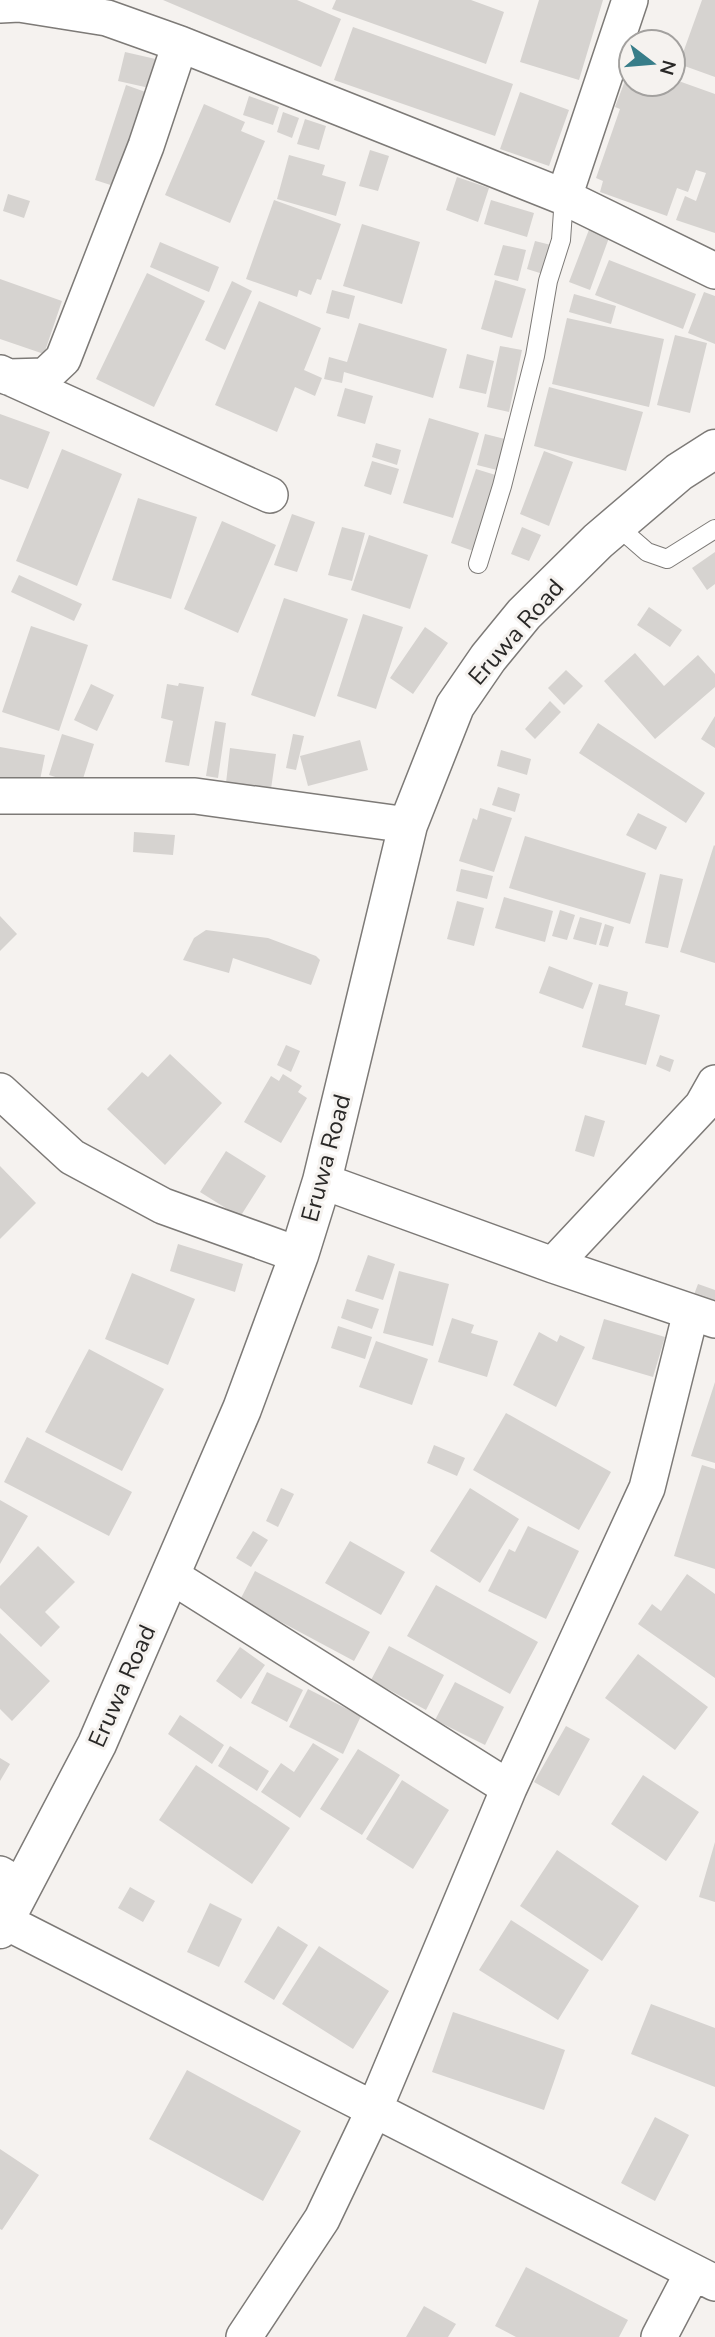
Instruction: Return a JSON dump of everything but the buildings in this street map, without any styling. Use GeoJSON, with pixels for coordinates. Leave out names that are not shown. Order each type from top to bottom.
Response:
{"type":"FeatureCollection","features":[{"type":"Feature","properties":{"kind":"main road","name":"Eruwa Road"},"geometry":{"type":"LineString","coordinates":[[2,1925],[11,1880],[97,1744],[242,1409],[299,1255],[322,1181],[408,825],[455,706],[488,658],[524,614],[617,525],[679,472],[715,449]]}},
{"type":"Feature","properties":{"kind":"street"},"geometry":{"type":"LineString","coordinates":[[564,197],[630,0]]}},
{"type":"Feature","properties":{"kind":"street"},"geometry":{"type":"LineString","coordinates":[[0,5],[101,9],[180,44],[564,197],[715,271]]}},
{"type":"Feature","properties":{"kind":"street"},"geometry":{"type":"LineString","coordinates":[[4,375],[45,376],[63,359],[146,146],[180,44]]}},
{"type":"Feature","properties":{"kind":"street"},"geometry":{"type":"LineString","coordinates":[[4,375],[270,495]]}},
{"type":"Feature","properties":{"kind":"street"},"geometry":{"type":"LineString","coordinates":[[0,796],[195,796],[408,825]]}},
{"type":"Feature","properties":{"kind":"street"},"geometry":{"type":"LineString","coordinates":[[553,1265],[702,1106],[715,1083]]}},
{"type":"Feature","properties":{"kind":"street"},"geometry":{"type":"LineString","coordinates":[[0,1091],[72,1157],[163,1206],[299,1255]]}},
{"type":"Feature","properties":{"kind":"street"},"geometry":{"type":"LineString","coordinates":[[244,2337],[322,2219],[374,2110],[509,1788],[647,1488],[703,1316],[322,1181]]}},
{"type":"Feature","properties":{"kind":"street"},"geometry":{"type":"LineString","coordinates":[[170,1575],[509,1788]]}},
{"type":"Feature","properties":{"kind":"street"},"geometry":{"type":"LineString","coordinates":[[2,1925],[704,2277],[659,2337]]}},
{"type":"Feature","properties":{"kind":"lane"},"geometry":{"type":"LineString","coordinates":[[478,564],[502,486],[535,356],[548,281],[561,240],[564,197]]}},
{"type":"Feature","properties":{"kind":"lane"},"geometry":{"type":"LineString","coordinates":[[617,525],[646,552],[667,559],[715,529]]}}]}
